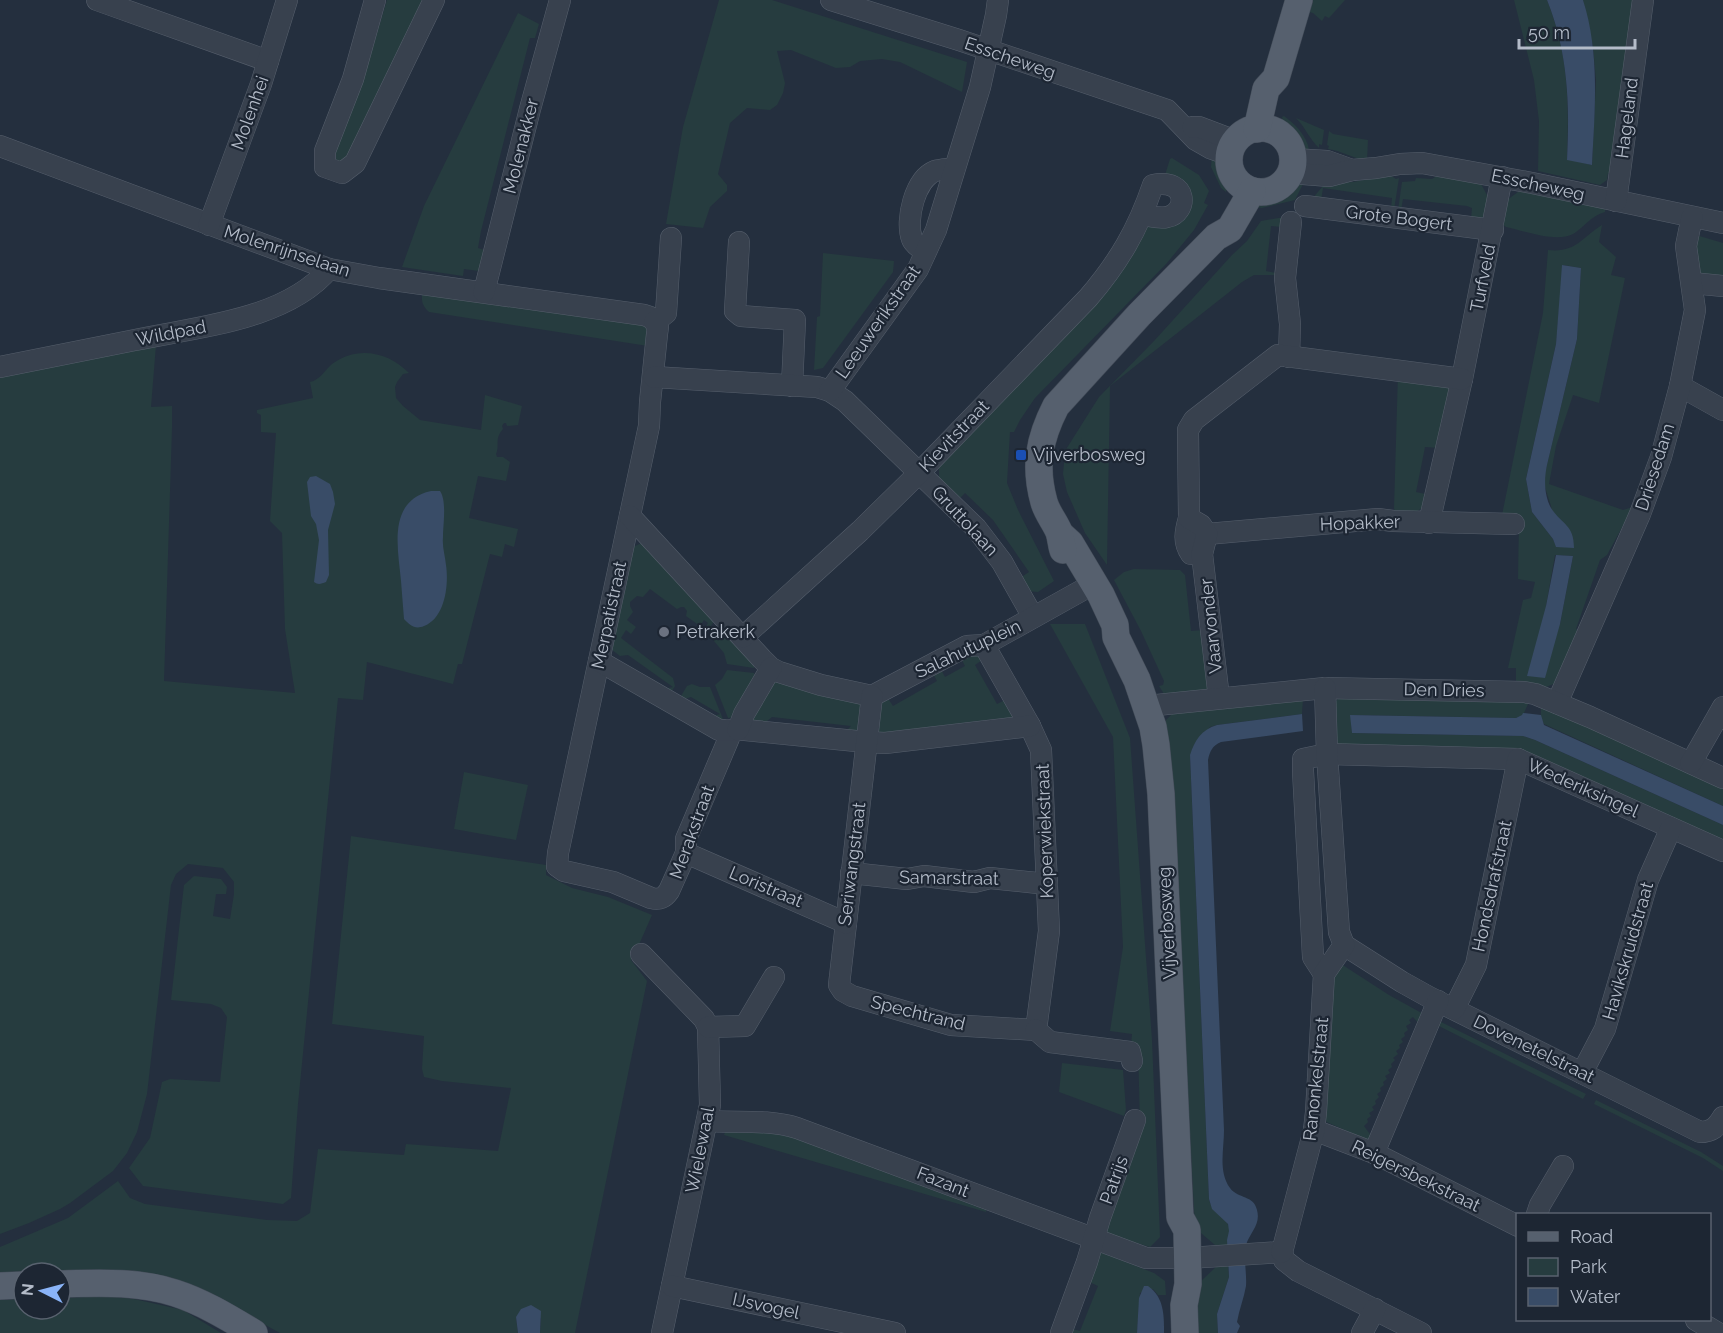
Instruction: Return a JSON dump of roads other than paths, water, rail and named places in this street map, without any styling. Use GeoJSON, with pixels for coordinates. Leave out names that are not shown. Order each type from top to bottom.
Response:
{"type":"FeatureCollection","features":[{"type":"Feature","properties":{"kind":"main road"},"geometry":{"type":"LineString","coordinates":[[1249,139],[1281,135],[1287,142],[1291,150],[1292,166],[1281,185],[1267,192],[1244,186],[1231,169],[1249,139],[1266,89],[1276,78],[1299,0]]}},
{"type":"Feature","properties":{"kind":"main road","name":"Vijverbosweg"},"geometry":{"type":"LineString","coordinates":[[1185,1333],[1184,1305],[1188,1284],[1181,1258],[1187,1230],[1180,1217],[1161,794],[1156,745],[1147,706],[1137,680],[1116,638],[1105,630],[1088,587],[1062,549],[1060,534],[1045,504],[1039,456],[1043,434],[1056,406],[1139,315],[1216,237],[1230,229],[1244,186]]}},
{"type":"Feature","properties":{"kind":"main road"},"geometry":{"type":"LineString","coordinates":[[72,1284],[136,1285],[175,1293],[199,1303],[254,1333]]}},
{"type":"Feature","properties":{"kind":"street"},"geometry":{"type":"LineString","coordinates":[[97,0],[268,61]]}},
{"type":"Feature","properties":{"kind":"street","name":"Molenhei"},"geometry":{"type":"LineString","coordinates":[[209,225],[268,61],[287,0]]}},
{"type":"Feature","properties":{"kind":"street"},"geometry":{"type":"LineString","coordinates":[[375,0],[353,79],[325,151],[325,167],[342,173],[355,163],[434,0]]}},
{"type":"Feature","properties":{"kind":"street","name":"Molenakker"},"geometry":{"type":"LineString","coordinates":[[484,292],[560,0]]}},
{"type":"Feature","properties":{"kind":"street","name":"Esscheweg"},"geometry":{"type":"LineString","coordinates":[[831,0],[1167,110],[1183,126],[1199,127],[1249,139]]}},
{"type":"Feature","properties":{"kind":"street","name":"Leeuwerikstraat"},"geometry":{"type":"LineString","coordinates":[[830,391],[918,269],[936,230],[980,87],[998,0]]}},
{"type":"Feature","properties":{"kind":"street","name":"Hageland"},"geometry":{"type":"LineString","coordinates":[[1616,201],[1643,0]]}},
{"type":"Feature","properties":{"kind":"street","name":"Molenrijnselaan"},"geometry":{"type":"LineString","coordinates":[[0,146],[329,269],[644,315],[655,322]]}},
{"type":"Feature","properties":{"kind":"street","name":"Esscheweg"},"geometry":{"type":"LineString","coordinates":[[1292,166],[1327,161],[1352,170],[1422,163],[1502,177],[1723,223]]}},
{"type":"Feature","properties":{"kind":"street","name":"Leeuwerikstraat"},"geometry":{"type":"LineString","coordinates":[[926,252],[913,242],[908,224],[912,203],[922,183],[934,172],[954,168]]}},
{"type":"Feature","properties":{"kind":"street","name":"Turfveld"},"geometry":{"type":"LineString","coordinates":[[1429,522],[1462,379],[1502,177]]}},
{"type":"Feature","properties":{"kind":"street","name":"Grote Bogert"},"geometry":{"type":"LineString","coordinates":[[1305,206],[1493,230]]}},
{"type":"Feature","properties":{"kind":"street","name":"Kievitstraat"},"geometry":{"type":"LineString","coordinates":[[743,637],[860,531],[1088,298],[1105,279],[1127,246],[1143,215]]}},
{"type":"Feature","properties":{"kind":"street","name":"Driesedam"},"geometry":{"type":"LineString","coordinates":[[1557,704],[1640,514],[1661,457],[1680,386],[1695,310],[1686,246],[1692,216]]}},
{"type":"Feature","properties":{"kind":"street"},"geometry":{"type":"LineString","coordinates":[[1289,357],[1290,324],[1285,278],[1290,222]]}},
{"type":"Feature","properties":{"kind":"street"},"geometry":{"type":"LineString","coordinates":[[654,377],[657,327],[655,322],[666,313],[671,238]]}},
{"type":"Feature","properties":{"kind":"street"},"geometry":{"type":"LineString","coordinates":[[739,242],[735,311],[741,316],[795,320],[792,386]]}},
{"type":"Feature","properties":{"kind":"street","name":"Wildpad"},"geometry":{"type":"LineString","coordinates":[[0,367],[216,324],[261,312],[297,295],[319,280],[329,269]]}},
{"type":"Feature","properties":{"kind":"street"},"geometry":{"type":"LineString","coordinates":[[1692,283],[1723,286]]}},
{"type":"Feature","properties":{"kind":"street","name":"Vaarvonder"},"geometry":{"type":"LineString","coordinates":[[1205,544],[1191,555],[1186,547],[1185,533],[1189,518],[1188,430],[1194,420],[1278,355],[1462,379]]}},
{"type":"Feature","properties":{"kind":"street","name":"Gruttolaan"},"geometry":{"type":"LineString","coordinates":[[654,377],[817,387],[830,391],[845,401],[986,540],[1014,581],[1033,618]]}},
{"type":"Feature","properties":{"kind":"street","name":"Merpatistraat"},"geometry":{"type":"LineString","coordinates":[[654,377],[649,426],[557,866],[564,871],[613,882],[651,898],[662,898]]}},
{"type":"Feature","properties":{"kind":"street"},"geometry":{"type":"LineString","coordinates":[[1680,386],[1723,410]]}},
{"type":"Feature","properties":{"kind":"street"},"geometry":{"type":"LineString","coordinates":[[630,516],[771,668],[821,685],[872,696],[866,742]]}},
{"type":"Feature","properties":{"kind":"street","name":"Hopakker"},"geometry":{"type":"LineString","coordinates":[[1205,544],[1371,520],[1514,524]]}},
{"type":"Feature","properties":{"kind":"street","name":"Vaarvonder"},"geometry":{"type":"LineString","coordinates":[[1205,544],[1219,698]]}},
{"type":"Feature","properties":{"kind":"street","name":"Salahutuplein"},"geometry":{"type":"LineString","coordinates":[[872,696],[967,646],[984,645],[1088,587]]}},
{"type":"Feature","properties":{"kind":"street","name":"Koperwiekstraat"},"geometry":{"type":"LineString","coordinates":[[984,645],[1041,750],[1049,931],[1036,1030]]}},
{"type":"Feature","properties":{"kind":"street"},"geometry":{"type":"LineString","coordinates":[[599,661],[719,730],[885,742],[1030,726]]}},
{"type":"Feature","properties":{"kind":"street"},"geometry":{"type":"LineString","coordinates":[[733,730],[771,668]]}},
{"type":"Feature","properties":{"kind":"street"},"geometry":{"type":"LineString","coordinates":[[1324,974],[1344,945],[1339,932],[1325,688]]}},
{"type":"Feature","properties":{"kind":"street","name":"Den Dries"},"geometry":{"type":"LineString","coordinates":[[1147,706],[1325,688],[1511,691],[1535,694],[1723,778]]}},
{"type":"Feature","properties":{"kind":"street"},"geometry":{"type":"LineString","coordinates":[[1691,763],[1723,707]]}},
{"type":"Feature","properties":{"kind":"street","name":"Merakstraat"},"geometry":{"type":"LineString","coordinates":[[662,898],[669,891],[686,853],[686,839],[733,730]]}},
{"type":"Feature","properties":{"kind":"street","name":"Seriwangstraat"},"geometry":{"type":"LineString","coordinates":[[839,985],[866,742]]}},
{"type":"Feature","properties":{"kind":"street","name":"Wederiksingel"},"geometry":{"type":"LineString","coordinates":[[1327,754],[1518,759],[1723,851]]}},
{"type":"Feature","properties":{"kind":"street","name":"Ranonkelstraat"},"geometry":{"type":"LineString","coordinates":[[1274,1252],[1314,1130],[1324,974],[1313,957],[1303,759],[1327,754]]}},
{"type":"Feature","properties":{"kind":"street","name":"Hondsdrafstraat"},"geometry":{"type":"LineString","coordinates":[[1374,1153],[1446,1005],[1476,965],[1518,759]]}},
{"type":"Feature","properties":{"kind":"street","name":"Havikskruidstraat"},"geometry":{"type":"LineString","coordinates":[[1582,1073],[1605,1029],[1648,880],[1671,828]]}},
{"type":"Feature","properties":{"kind":"street","name":"Loristraat"},"geometry":{"type":"LineString","coordinates":[[686,853],[846,923]]}},
{"type":"Feature","properties":{"kind":"street","name":"Samarstraat"},"geometry":{"type":"LineString","coordinates":[[851,873],[907,879],[924,876],[974,882],[990,878],[1047,884]]}},
{"type":"Feature","properties":{"kind":"street","name":"Dovenetelstraat"},"geometry":{"type":"LineString","coordinates":[[1344,945],[1402,982],[1700,1132],[1709,1132],[1718,1125],[1723,1117]]}},
{"type":"Feature","properties":{"kind":"street"},"geometry":{"type":"LineString","coordinates":[[641,954],[704,1019],[708,1028],[745,1026],[774,977]]}},
{"type":"Feature","properties":{"kind":"street","name":"Spechtrand"},"geometry":{"type":"LineString","coordinates":[[839,985],[843,991],[852,996],[951,1025],[1036,1030]]}},
{"type":"Feature","properties":{"kind":"street","name":"Wielewaal"},"geometry":{"type":"LineString","coordinates":[[662,1333],[710,1105],[708,1028]]}},
{"type":"Feature","properties":{"kind":"street"},"geometry":{"type":"LineString","coordinates":[[1036,1030],[1050,1042],[1130,1052],[1132,1060]]}},
{"type":"Feature","properties":{"kind":"street","name":"Patrijs"},"geometry":{"type":"LineString","coordinates":[[1094,1239],[1135,1120]]}},
{"type":"Feature","properties":{"kind":"street","name":"Fazant"},"geometry":{"type":"LineString","coordinates":[[707,1121],[768,1122],[798,1128],[1146,1258],[1274,1252]]}},
{"type":"Feature","properties":{"kind":"street","name":"Reigersbekstraat"},"geometry":{"type":"LineString","coordinates":[[1314,1130],[1374,1153],[1516,1225]]}},
{"type":"Feature","properties":{"kind":"street"},"geometry":{"type":"LineString","coordinates":[[1538,1213],[1563,1166]]}},
{"type":"Feature","properties":{"kind":"street"},"geometry":{"type":"LineString","coordinates":[[1061,1333],[1088,1262],[1094,1239]]}},
{"type":"Feature","properties":{"kind":"street"},"geometry":{"type":"LineString","coordinates":[[1274,1252],[1298,1271],[1421,1333]]}},
{"type":"Feature","properties":{"kind":"street","name":"IJsvogel"},"geometry":{"type":"LineString","coordinates":[[672,1286],[895,1333]]}},
{"type":"Feature","properties":{"kind":"street"},"geometry":{"type":"LineString","coordinates":[[1362,1333],[1375,1309]]}},
{"type":"Feature","properties":{"kind":"street"},"geometry":{"type":"LineString","coordinates":[[1698,1321],[1718,1333]]}},
{"type":"Feature","properties":{"kind":"water"},"geometry":{"type":"Polygon","coordinates":[[[1547,0],[1583,0],[1594,61],[1595,103],[1592,165],[1567,160],[1566,79],[1559,39],[1547,0]]]}},
{"type":"Feature","properties":{"kind":"water"},"geometry":{"type":"Polygon","coordinates":[[[1562,265],[1581,268],[1577,339],[1547,465],[1545,487],[1551,508],[1570,529],[1574,548],[1556,547],[1553,539],[1532,512],[1526,479],[1556,344],[1562,265]]]}},
{"type":"Feature","properties":{"kind":"water"},"geometry":{"type":"Polygon","coordinates":[[[316,476],[330,484],[335,504],[328,530],[329,575],[326,582],[320,584],[314,582],[319,540],[316,524],[311,516],[307,482],[310,477],[316,476]]]}},
{"type":"Feature","properties":{"kind":"water"},"geometry":{"type":"Polygon","coordinates":[[[431,491],[440,491],[443,501],[446,591],[437,616],[424,626],[415,627],[404,619],[398,527],[407,505],[417,496],[431,491]]]}},
{"type":"Feature","properties":{"kind":"water"},"geometry":{"type":"Polygon","coordinates":[[[1556,555],[1573,556],[1560,624],[1545,678],[1527,676],[1546,606],[1556,555]]]}},
{"type":"Feature","properties":{"kind":"water"},"geometry":{"type":"Polygon","coordinates":[[[1523,713],[1541,715],[1544,725],[1723,806],[1723,825],[1523,736],[1352,733],[1350,715],[1516,718],[1523,713]]]}},
{"type":"Feature","properties":{"kind":"water"},"geometry":{"type":"Polygon","coordinates":[[[1302,714],[1303,731],[1221,742],[1212,749],[1208,760],[1224,1130],[1222,1160],[1224,1175],[1230,1188],[1253,1202],[1258,1215],[1245,1250],[1246,1286],[1237,1322],[1240,1326],[1237,1333],[1218,1333],[1217,1314],[1229,1277],[1227,1240],[1229,1231],[1228,1224],[1212,1209],[1209,1199],[1190,755],[1199,736],[1217,725],[1302,714]]]}},
{"type":"Feature","properties":{"kind":"water"},"geometry":{"type":"Polygon","coordinates":[[[1144,1286],[1153,1290],[1160,1301],[1164,1333],[1137,1333],[1139,1298],[1144,1286]]]}},
{"type":"Feature","properties":{"kind":"water"},"geometry":{"type":"Polygon","coordinates":[[[531,1305],[541,1311],[540,1333],[518,1333],[516,1317],[521,1309],[531,1305]]]}},
{"type":"Feature","properties":{"kind":"place","name":"Vijverbosweg"},"geometry":{"type":"Point","coordinates":[1021,455]}},
{"type":"Feature","properties":{"kind":"place","name":"Petrakerk"},"geometry":{"type":"Point","coordinates":[664,632]}}]}
